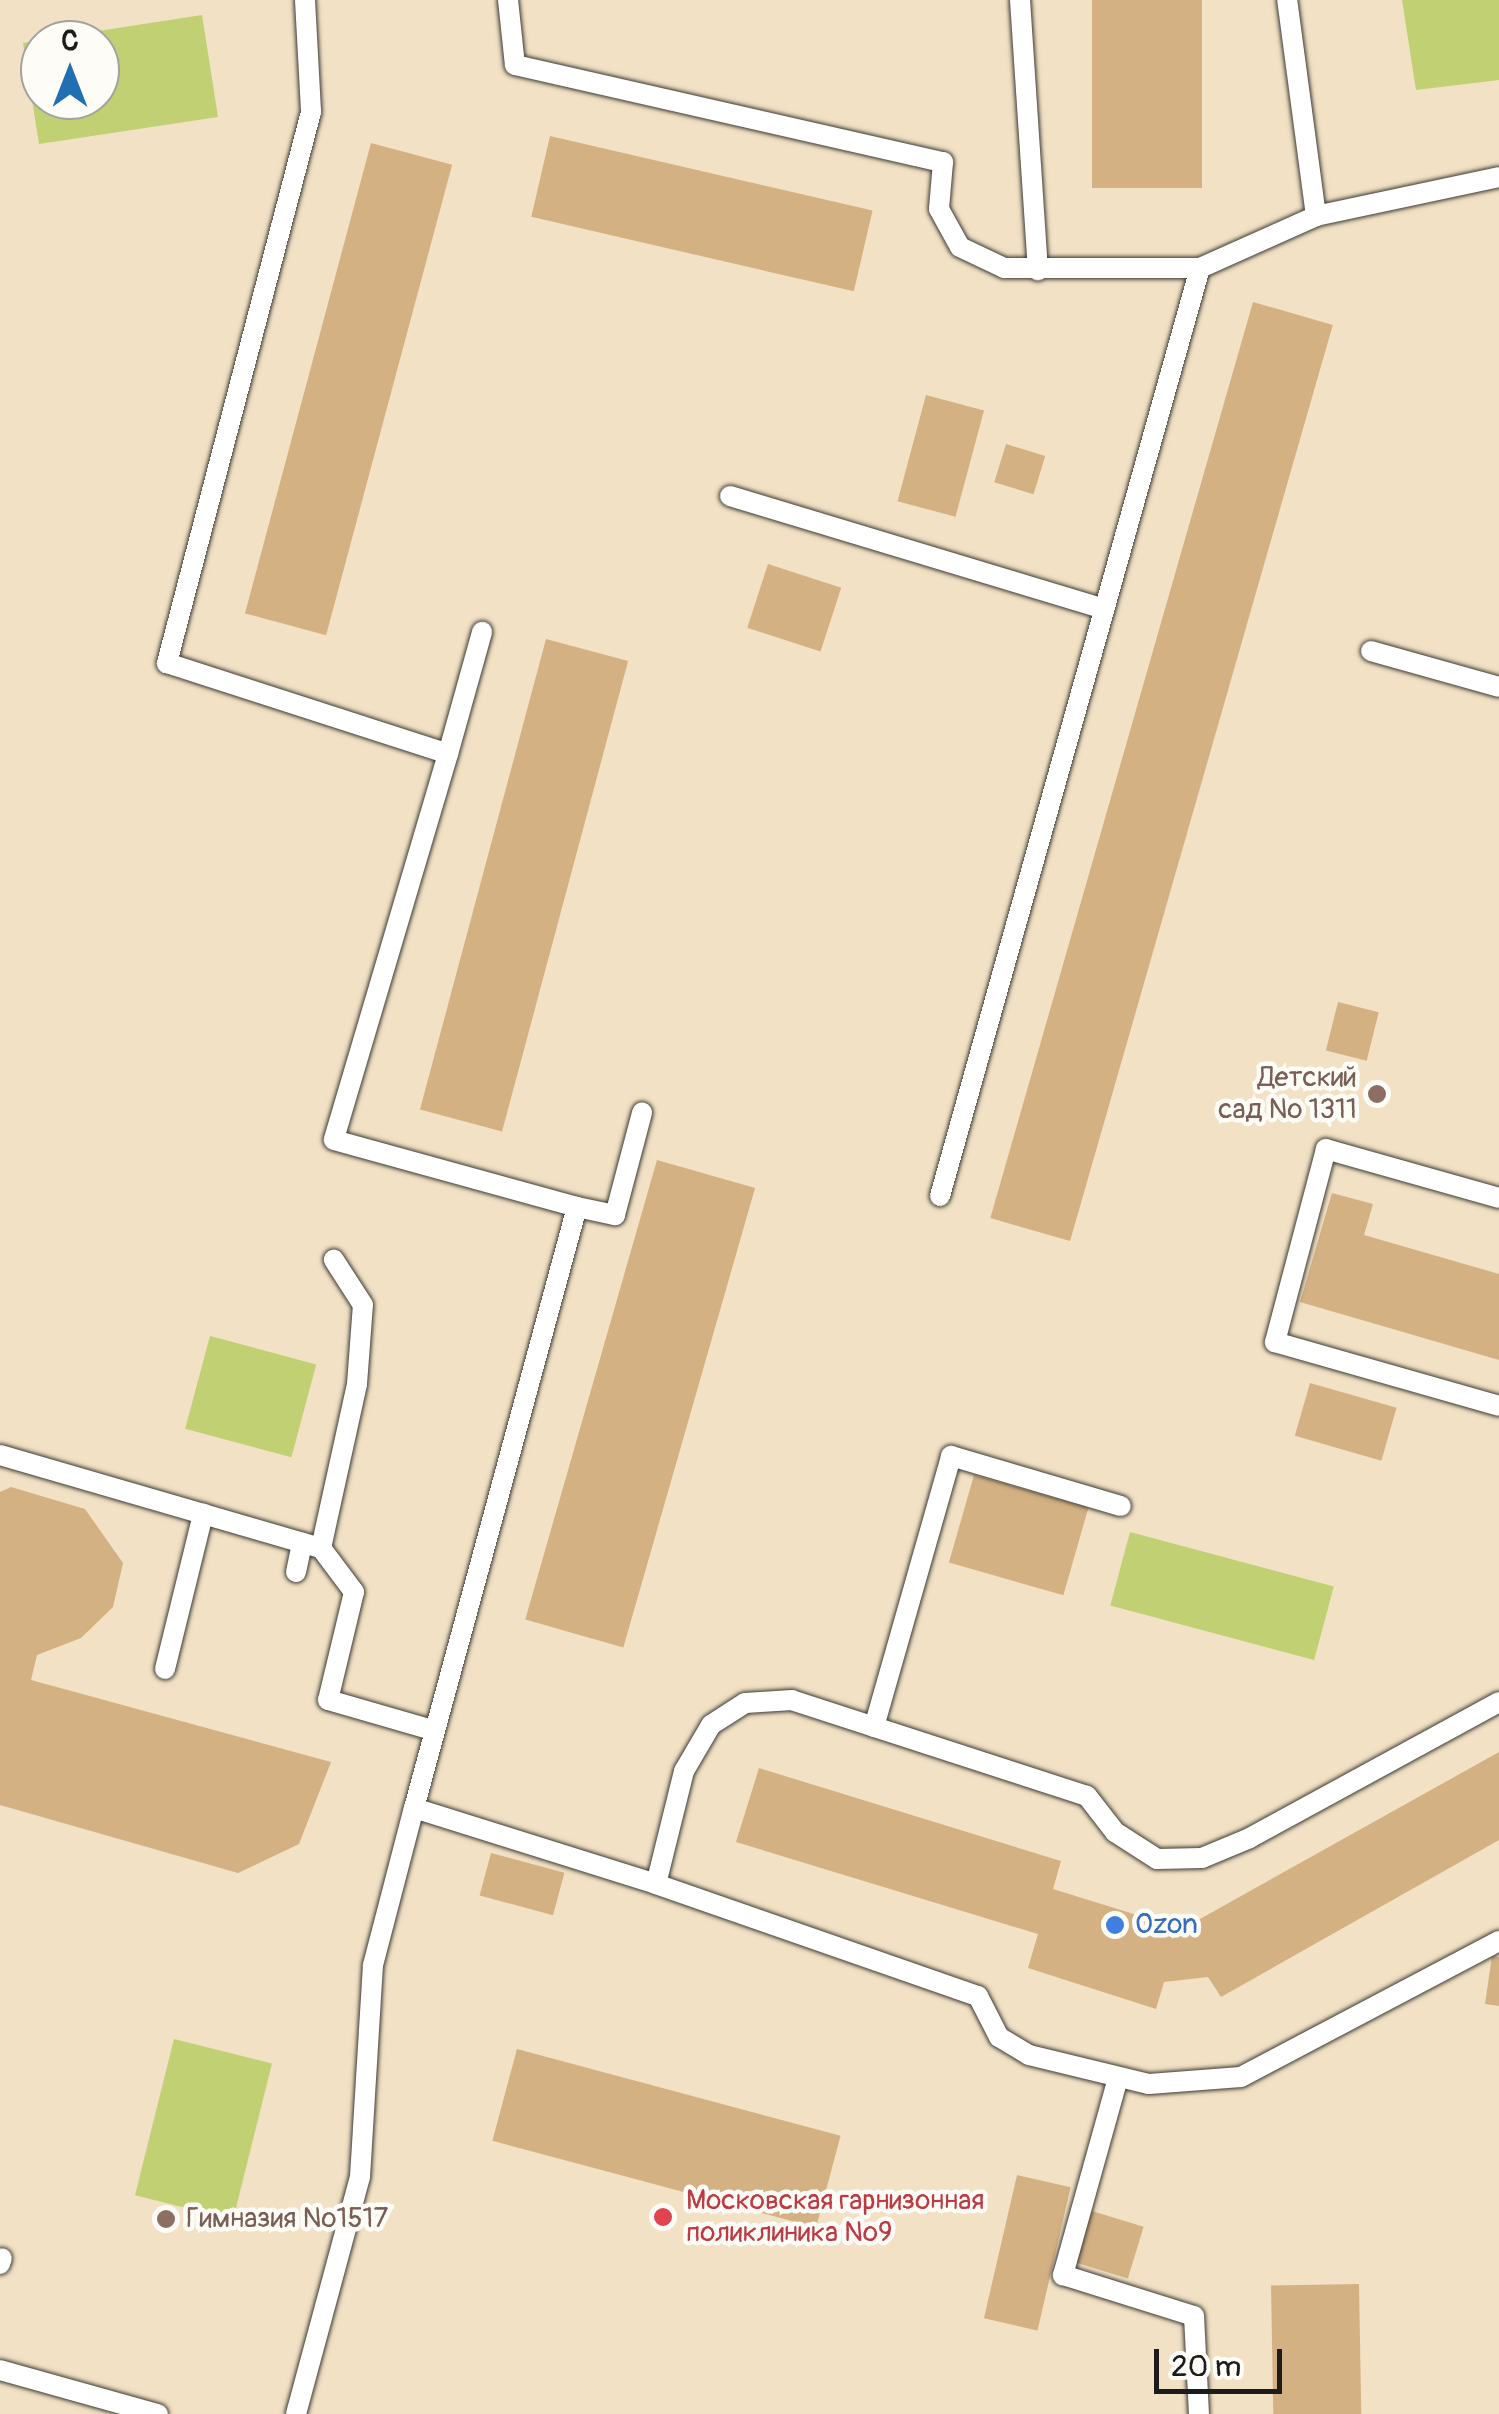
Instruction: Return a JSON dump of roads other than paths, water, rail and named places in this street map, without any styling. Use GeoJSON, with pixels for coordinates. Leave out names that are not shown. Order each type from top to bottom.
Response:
{"type":"FeatureCollection","features":[{"type":"Feature","properties":{"kind":"lane"},"geometry":{"type":"LineString","coordinates":[[304,0],[311,112],[167,664],[448,754]]}},
{"type":"Feature","properties":{"kind":"lane"},"geometry":{"type":"LineString","coordinates":[[508,0],[515,65],[943,162],[938,209],[960,247],[1004,268],[1200,268],[1316,216],[1499,176]]}},
{"type":"Feature","properties":{"kind":"lane"},"geometry":{"type":"LineString","coordinates":[[1020,0],[1038,270]]}},
{"type":"Feature","properties":{"kind":"lane"},"geometry":{"type":"LineString","coordinates":[[1287,0],[1316,216]]}},
{"type":"Feature","properties":{"kind":"lane"},"geometry":{"type":"LineString","coordinates":[[940,1196],[1200,268]]}},
{"type":"Feature","properties":{"kind":"lane"},"geometry":{"type":"LineString","coordinates":[[730,496],[1104,609]]}},
{"type":"Feature","properties":{"kind":"lane"},"geometry":{"type":"LineString","coordinates":[[482,632],[334,1140],[615,1215],[642,1113]]}},
{"type":"Feature","properties":{"kind":"lane"},"geometry":{"type":"LineString","coordinates":[[1371,651],[1499,687]]}},
{"type":"Feature","properties":{"kind":"lane"},"geometry":{"type":"LineString","coordinates":[[1499,1198],[1326,1149],[1275,1342],[1499,1406]]}},
{"type":"Feature","properties":{"kind":"lane"},"geometry":{"type":"LineString","coordinates":[[296,2414],[360,2177],[373,1965],[432,1730],[578,1207]]}},
{"type":"Feature","properties":{"kind":"lane"},"geometry":{"type":"LineString","coordinates":[[296,1572],[312,1546],[358,1384],[363,1305],[334,1260]]}},
{"type":"Feature","properties":{"kind":"lane"},"geometry":{"type":"LineString","coordinates":[[0,1454],[312,1546],[354,1592],[328,1700],[432,1730]]}},
{"type":"Feature","properties":{"kind":"lane"},"geometry":{"type":"LineString","coordinates":[[874,1727],[950,1456],[1122,1506]]}},
{"type":"Feature","properties":{"kind":"lane"},"geometry":{"type":"LineString","coordinates":[[165,1669],[203,1514]]}},
{"type":"Feature","properties":{"kind":"lane"},"geometry":{"type":"LineString","coordinates":[[656,1884],[684,1770],[711,1725],[745,1703],[792,1700],[1087,1796],[1115,1832],[1157,1859],[1202,1858],[1499,1702]]}},
{"type":"Feature","properties":{"kind":"lane"},"geometry":{"type":"LineString","coordinates":[[414,1808],[656,1884],[978,1996],[999,2037],[1029,2055],[1118,2078],[1241,2077],[1499,1941]]}},
{"type":"Feature","properties":{"kind":"lane"},"geometry":{"type":"LineString","coordinates":[[1118,2078],[1063,2276],[1194,2316],[1199,2414]]}},
{"type":"Feature","properties":{"kind":"lane"},"geometry":{"type":"LineString","coordinates":[[0,2370],[158,2414]]}},
{"type":"Feature","properties":{"kind":"place","name":"Детский сад № 1311"},"geometry":{"type":"Point","coordinates":[1377,1094]}},
{"type":"Feature","properties":{"kind":"place","name":"Ozon"},"geometry":{"type":"Point","coordinates":[1115,1925]}},
{"type":"Feature","properties":{"kind":"place","name":"Московская гарнизонная поликлиника №9"},"geometry":{"type":"Point","coordinates":[663,2217]}},
{"type":"Feature","properties":{"kind":"place","name":"Гимназия №1517"},"geometry":{"type":"Point","coordinates":[166,2219]}}]}
